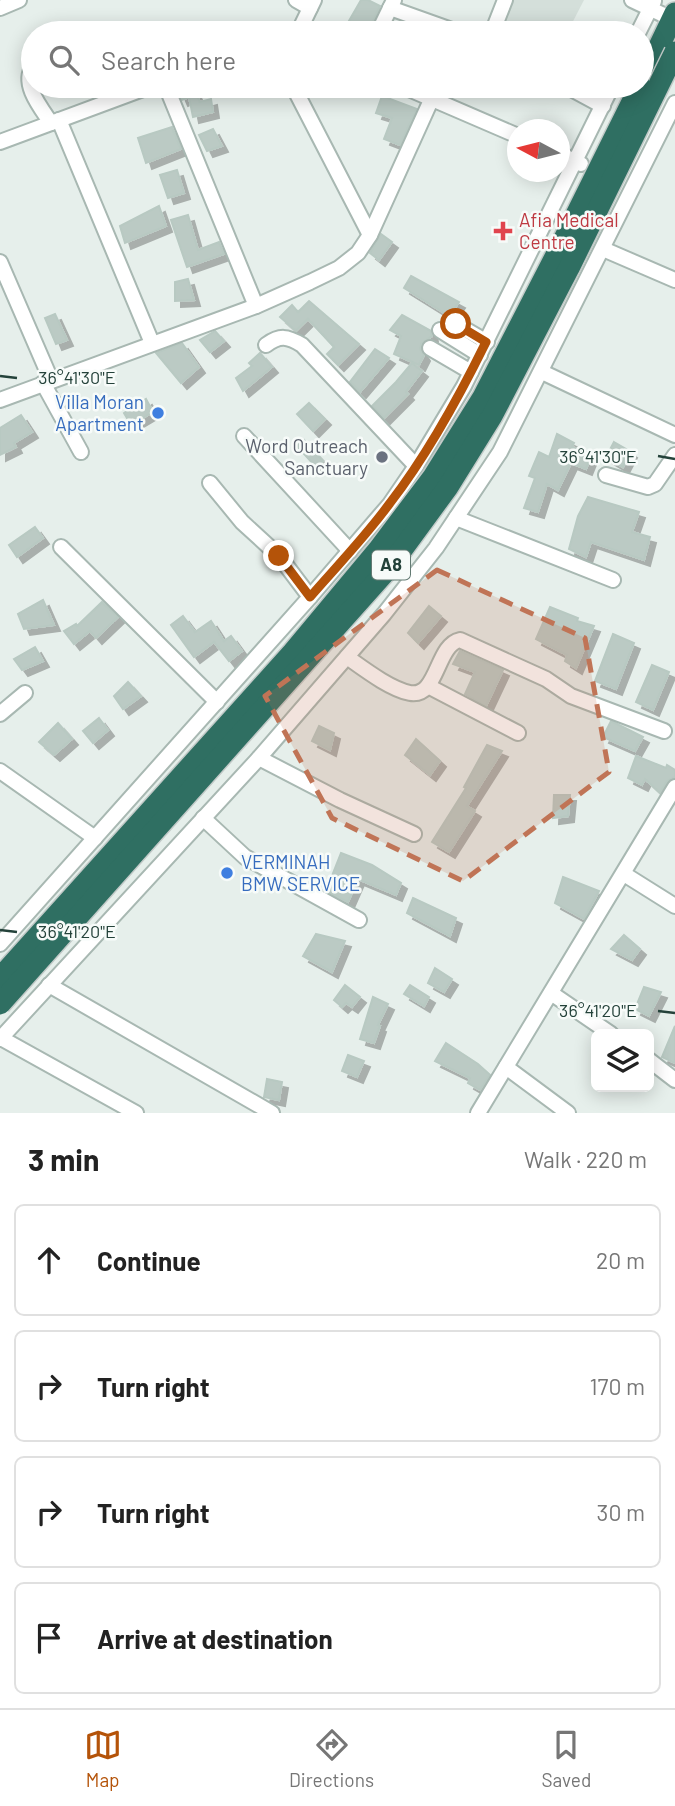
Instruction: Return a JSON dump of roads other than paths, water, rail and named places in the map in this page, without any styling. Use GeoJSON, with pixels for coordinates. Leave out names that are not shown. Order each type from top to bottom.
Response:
{"type":"FeatureCollection","features":[{"type":"Feature","properties":{"kind":"highway","name":"A8"},"geometry":{"type":"LineString","coordinates":[[0,978],[293,652],[378,550],[433,477],[483,397],[555,257],[658,92],[673,16]]}},
{"type":"Feature","properties":{"kind":"highway","name":"A8"},"geometry":{"type":"LineString","coordinates":[[0,1004],[388,569],[448,487],[498,404],[658,92],[675,51]]}},
{"type":"Feature","properties":{"kind":"street"},"geometry":{"type":"LineString","coordinates":[[0,8],[19,0]]}},
{"type":"Feature","properties":{"kind":"street"},"geometry":{"type":"LineString","coordinates":[[296,0],[312,4],[304,21]]}},
{"type":"Feature","properties":{"kind":"street"},"geometry":{"type":"LineString","coordinates":[[497,21],[505,0]]}},
{"type":"Feature","properties":{"kind":"street"},"geometry":{"type":"LineString","coordinates":[[632,0],[652,4],[673,16]]}},
{"type":"Feature","properties":{"kind":"street"},"geometry":{"type":"LineString","coordinates":[[384,21],[392,4],[432,21]]}},
{"type":"Feature","properties":{"kind":"street"},"geometry":{"type":"LineString","coordinates":[[644,21],[652,4]]}},
{"type":"Feature","properties":{"kind":"street"},"geometry":{"type":"LineString","coordinates":[[136,1113],[1,1038],[259,758],[392,604],[456,518],[500,452],[603,249],[629,187],[658,92]]}},
{"type":"Feature","properties":{"kind":"street"},"geometry":{"type":"LineString","coordinates":[[35,98],[55,122],[152,343]]}},
{"type":"Feature","properties":{"kind":"street"},"geometry":{"type":"LineString","coordinates":[[0,142],[119,98]]}},
{"type":"Feature","properties":{"kind":"street"},"geometry":{"type":"LineString","coordinates":[[171,98],[256,306]]}},
{"type":"Feature","properties":{"kind":"street"},"geometry":{"type":"LineString","coordinates":[[299,98],[370,235]]}},
{"type":"Feature","properties":{"kind":"street"},"geometry":{"type":"LineString","coordinates":[[0,400],[256,306],[339,268],[358,253],[370,235],[432,98],[507,132]]}},
{"type":"Feature","properties":{"kind":"street"},"geometry":{"type":"LineString","coordinates":[[588,98],[603,106]]}},
{"type":"Feature","properties":{"kind":"street"},"geometry":{"type":"LineString","coordinates":[[2,936],[148,780],[390,504],[416,466],[471,372],[579,163],[607,98]]}},
{"type":"Feature","properties":{"kind":"street"},"geometry":{"type":"LineString","coordinates":[[570,159],[579,163]]}},
{"type":"Feature","properties":{"kind":"street"},"geometry":{"type":"LineString","coordinates":[[603,249],[675,280]]}},
{"type":"Feature","properties":{"kind":"street"},"geometry":{"type":"LineString","coordinates":[[2,271],[47,382],[81,452]]}},
{"type":"Feature","properties":{"kind":"street"},"geometry":{"type":"LineString","coordinates":[[456,324],[483,349]]}},
{"type":"Feature","properties":{"kind":"street"},"geometry":{"type":"LineString","coordinates":[[440,330],[483,349]]}},
{"type":"Feature","properties":{"kind":"street"},"geometry":{"type":"LineString","coordinates":[[266,345],[284,337],[302,345],[416,466]]}},
{"type":"Feature","properties":{"kind":"street"},"geometry":{"type":"LineString","coordinates":[[430,348],[471,372]]}},
{"type":"Feature","properties":{"kind":"street"},"geometry":{"type":"LineString","coordinates":[[542,372],[675,435]]}},
{"type":"Feature","properties":{"kind":"street"},"geometry":{"type":"LineString","coordinates":[[244,436],[350,551]]}},
{"type":"Feature","properties":{"kind":"street"},"geometry":{"type":"LineString","coordinates":[[606,475],[648,487],[655,484],[675,455]]}},
{"type":"Feature","properties":{"kind":"street"},"geometry":{"type":"LineString","coordinates":[[210,483],[242,523],[279,556],[310,597]]}},
{"type":"Feature","properties":{"kind":"street"},"geometry":{"type":"LineString","coordinates":[[456,518],[613,580]]}},
{"type":"Feature","properties":{"kind":"street"},"geometry":{"type":"LineString","coordinates":[[61,547],[217,702]]}},
{"type":"Feature","properties":{"kind":"street"},"geometry":{"type":"LineString","coordinates":[[347,657],[379,679],[410,693],[418,692],[428,686],[447,646],[460,640],[545,679],[571,696],[664,731]]}},
{"type":"Feature","properties":{"kind":"street"},"geometry":{"type":"LineString","coordinates":[[428,686],[519,733]]}},
{"type":"Feature","properties":{"kind":"street"},"geometry":{"type":"LineString","coordinates":[[0,714],[25,692]]}},
{"type":"Feature","properties":{"kind":"street"},"geometry":{"type":"LineString","coordinates":[[259,758],[414,834]]}},
{"type":"Feature","properties":{"kind":"street"},"geometry":{"type":"LineString","coordinates":[[0,771],[95,838]]}},
{"type":"Feature","properties":{"kind":"street"},"geometry":{"type":"LineString","coordinates":[[144,818],[148,780]]}},
{"type":"Feature","properties":{"kind":"street"},"geometry":{"type":"LineString","coordinates":[[478,1113],[624,874],[670,807],[675,787]]}},
{"type":"Feature","properties":{"kind":"street"},"geometry":{"type":"LineString","coordinates":[[203,818],[245,857],[359,920]]}},
{"type":"Feature","properties":{"kind":"street"},"geometry":{"type":"LineString","coordinates":[[624,874],[675,906]]}},
{"type":"Feature","properties":{"kind":"street"},"geometry":{"type":"LineString","coordinates":[[49,985],[272,1113]]}},
{"type":"Feature","properties":{"kind":"street"},"geometry":{"type":"LineString","coordinates":[[551,993],[604,1029]]}},
{"type":"Feature","properties":{"kind":"street"},"geometry":{"type":"LineString","coordinates":[[654,1064],[675,1080]]}},
{"type":"Feature","properties":{"kind":"street"},"geometry":{"type":"LineString","coordinates":[[506,1067],[568,1113]]}},
{"type":"Feature","properties":{"kind":"place","name":"Afia Medical Centre"},"geometry":{"type":"Point","coordinates":[503,231]}},
{"type":"Feature","properties":{"kind":"place","name":"Villa Moran Apartment"},"geometry":{"type":"Point","coordinates":[158,413]}},
{"type":"Feature","properties":{"kind":"place","name":"Word Outreach Sanctuary"},"geometry":{"type":"Point","coordinates":[382,457]}},
{"type":"Feature","properties":{"kind":"place","name":"VERMINAH BMW SERVICE"},"geometry":{"type":"Point","coordinates":[227,873]}}]}
